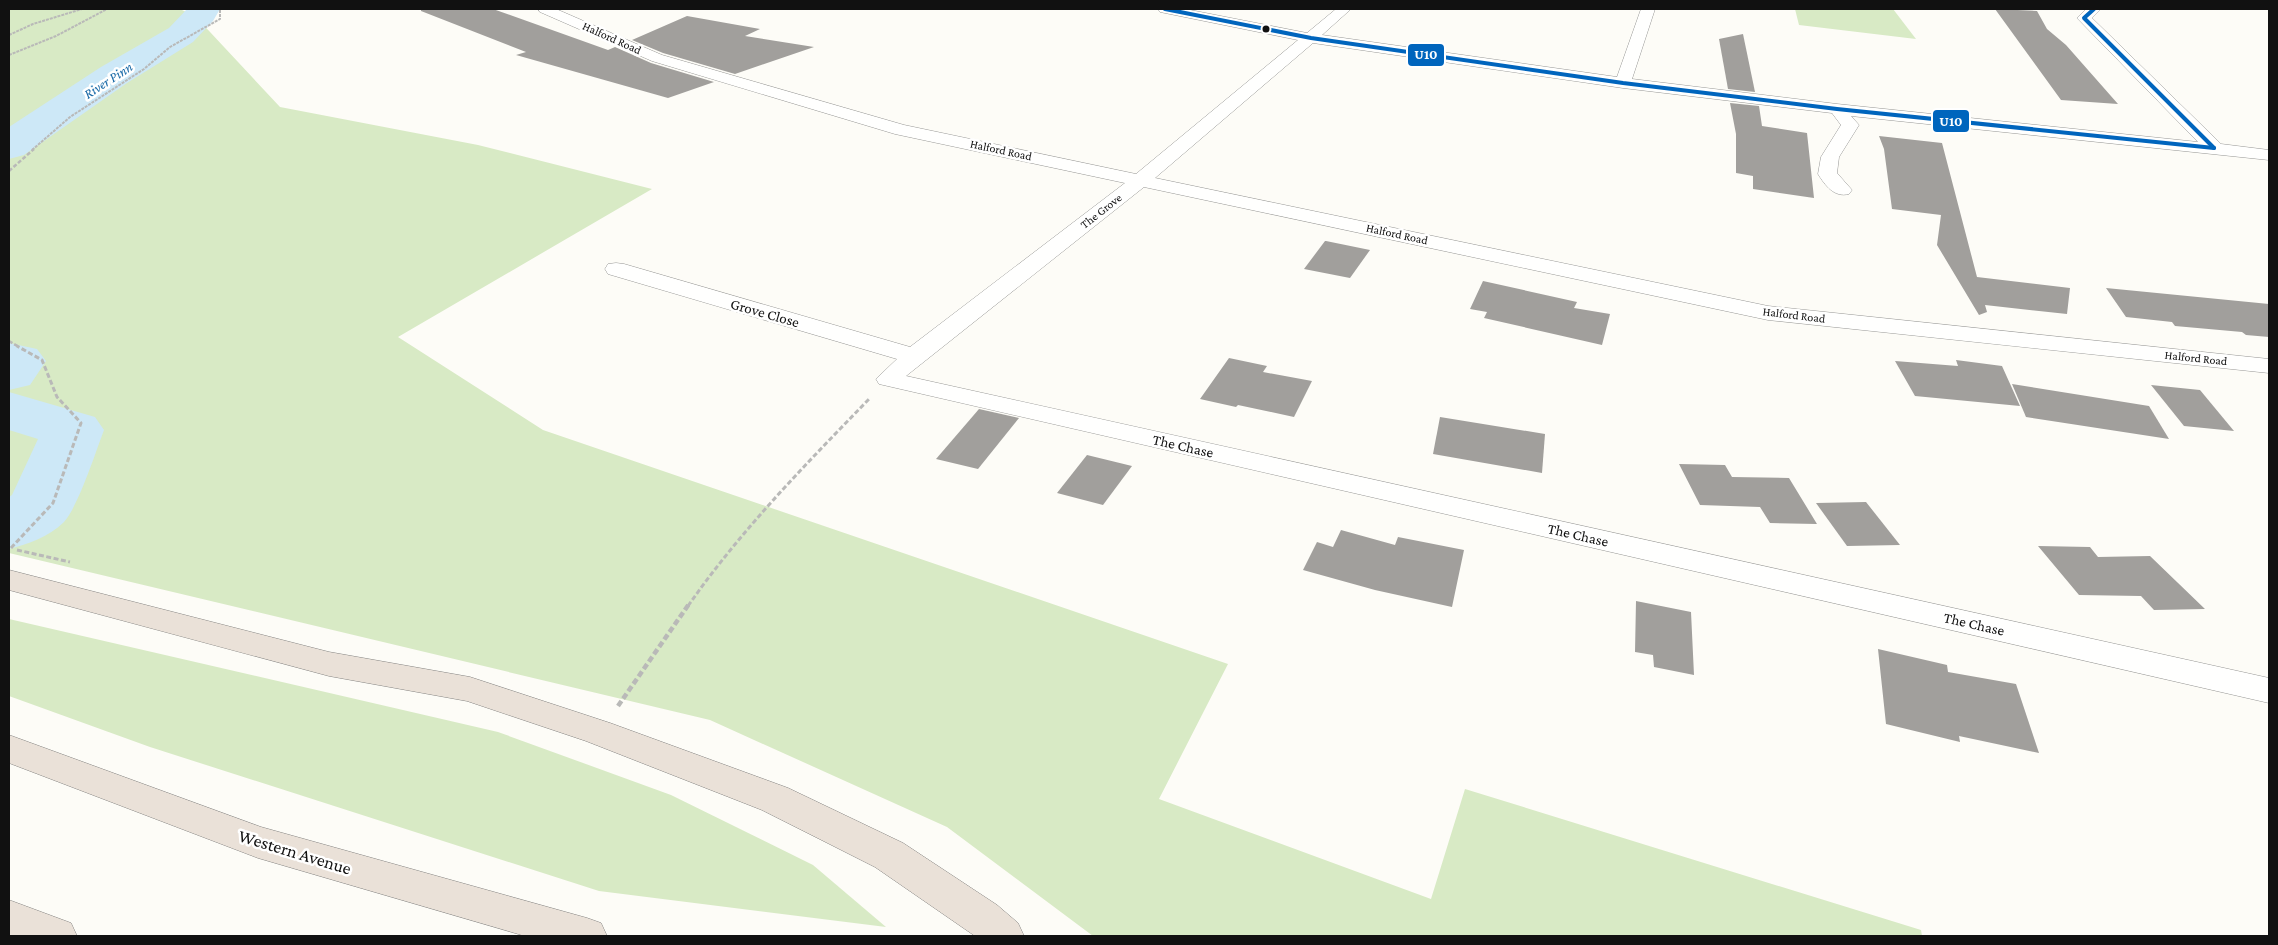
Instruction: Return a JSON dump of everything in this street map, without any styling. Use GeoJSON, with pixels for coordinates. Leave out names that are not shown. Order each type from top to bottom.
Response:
{"type":"FeatureCollection","features":[{"type":"Feature","properties":{"kind":"highway"},"geometry":{"type":"LineString","coordinates":[[9,580],[329,664],[470,689],[598,732],[775,799],[889,854],[994,927]]}},
{"type":"Feature","properties":{"kind":"highway","name":"Western Avenue"},"geometry":{"type":"LineString","coordinates":[[9,749],[258,842],[586,936]]}},
{"type":"Feature","properties":{"kind":"highway"},"geometry":{"type":"LineString","coordinates":[[9,918],[57,936]]}},
{"type":"Feature","properties":{"kind":"street","name":"Halford Road"},"geometry":{"type":"LineString","coordinates":[[546,9],[657,58],[901,130],[1142,179],[1768,312],[2269,366]]}},
{"type":"Feature","properties":{"kind":"street"},"geometry":{"type":"LineString","coordinates":[[1165,9],[1311,38],[1623,83],[1838,109],[2269,155]]}},
{"type":"Feature","properties":{"kind":"street","name":"The Grove"},"geometry":{"type":"LineString","coordinates":[[888,379],[914,356],[1142,179],[1344,9]]}},
{"type":"Feature","properties":{"kind":"street"},"geometry":{"type":"LineString","coordinates":[[1623,83],[1648,9]]}},
{"type":"Feature","properties":{"kind":"street"},"geometry":{"type":"LineString","coordinates":[[2094,9],[2084,18],[2214,148]]}},
{"type":"Feature","properties":{"kind":"street"},"geometry":{"type":"LineString","coordinates":[[1838,109],[1850,125],[1830,157],[1827,174],[1842,190]]}},
{"type":"Feature","properties":{"kind":"street","name":"Grove Close"},"geometry":{"type":"LineString","coordinates":[[616,269],[914,356]]}},
{"type":"Feature","properties":{"kind":"street","name":"The Chase"},"geometry":{"type":"LineString","coordinates":[[888,379],[2269,691]]}},
{"type":"Feature","properties":{"kind":"path"},"geometry":{"type":"LineString","coordinates":[[9,35],[33,24],[82,9]]}},
{"type":"Feature","properties":{"kind":"path"},"geometry":{"type":"LineString","coordinates":[[9,55],[56,36],[107,9]]}},
{"type":"Feature","properties":{"kind":"path"},"geometry":{"type":"LineString","coordinates":[[9,171],[70,117],[144,69],[154,59],[179,41],[220,19],[220,9]]}},
{"type":"Feature","properties":{"kind":"path"},"geometry":{"type":"LineString","coordinates":[[9,342],[42,360],[58,397],[81,423],[53,503],[10,548]]}},
{"type":"Feature","properties":{"kind":"path"},"geometry":{"type":"LineString","coordinates":[[598,732],[624,699],[708,578],[791,479],[888,379]]}},
{"type":"Feature","properties":{"kind":"path"},"geometry":{"type":"LineString","coordinates":[[10,548],[70,562]]}},
{"type":"Feature","properties":{"kind":"green space"},"geometry":{"type":"Polygon","coordinates":[[[9,9],[180,9],[196,17],[280,107],[478,145],[652,189],[398,337],[543,430],[1228,664],[1159,799],[1431,899],[1465,789],[1921,930],[1922,936],[1093,936],[947,827],[710,720],[9,553],[9,9]]]}},
{"type":"Feature","properties":{"kind":"green space"},"geometry":{"type":"Polygon","coordinates":[[[1795,9],[1893,9],[1916,39],[1799,25],[1795,9]]]}},
{"type":"Feature","properties":{"kind":"green space"},"geometry":{"type":"Polygon","coordinates":[[[9,619],[498,732],[671,795],[813,865],[886,927],[599,891],[150,747],[9,696],[9,619]]]}},
{"type":"Feature","properties":{"kind":"building"},"geometry":{"type":"Polygon","coordinates":[[[421,9],[493,9],[608,50],[615,47],[651,63],[714,82],[668,98],[516,55],[526,52],[421,11],[421,9]]]}},
{"type":"Feature","properties":{"kind":"building"},"geometry":{"type":"Polygon","coordinates":[[[1995,9],[2037,11],[2047,29],[2066,45],[2118,104],[2061,100],[1995,9]]]}},
{"type":"Feature","properties":{"kind":"building"},"geometry":{"type":"Polygon","coordinates":[[[687,16],[760,29],[745,36],[814,47],[735,74],[663,53],[632,40],[687,16]]]}},
{"type":"Feature","properties":{"kind":"building"},"geometry":{"type":"Polygon","coordinates":[[[1743,34],[1755,92],[1728,89],[1719,39],[1743,34]]]}},
{"type":"Feature","properties":{"kind":"building"},"geometry":{"type":"Polygon","coordinates":[[[1730,103],[1759,106],[1762,126],[1807,133],[1814,198],[1753,189],[1753,176],[1736,173],[1736,134],[1730,103]]]}},
{"type":"Feature","properties":{"kind":"building"},"geometry":{"type":"Polygon","coordinates":[[[1879,136],[1942,143],[1977,277],[2070,288],[2067,314],[1985,305],[1987,312],[1979,315],[1937,245],[1941,215],[1892,209],[1884,149],[1879,136]]]}},
{"type":"Feature","properties":{"kind":"building"},"geometry":{"type":"Polygon","coordinates":[[[1325,241],[1370,250],[1350,278],[1304,269],[1325,241]]]}},
{"type":"Feature","properties":{"kind":"building"},"geometry":{"type":"Polygon","coordinates":[[[1483,281],[1577,302],[1574,308],[1610,314],[1602,345],[1484,318],[1487,312],[1470,309],[1483,281]]]}},
{"type":"Feature","properties":{"kind":"building"},"geometry":{"type":"Polygon","coordinates":[[[2106,288],[2269,304],[2269,337],[2246,335],[2242,332],[2175,326],[2172,322],[2126,317],[2106,288]]]}},
{"type":"Feature","properties":{"kind":"building"},"geometry":{"type":"Polygon","coordinates":[[[1229,358],[1267,366],[1263,372],[1312,381],[1294,417],[1200,399],[1229,358]]]}},
{"type":"Feature","properties":{"kind":"building"},"geometry":{"type":"Polygon","coordinates":[[[1956,360],[2002,366],[2020,406],[1915,396],[1895,361],[1958,366],[1956,360]]]}},
{"type":"Feature","properties":{"kind":"building"},"geometry":{"type":"Polygon","coordinates":[[[2012,384],[2149,406],[2169,439],[2026,417],[2012,384]]]}},
{"type":"Feature","properties":{"kind":"building"},"geometry":{"type":"Polygon","coordinates":[[[2151,385],[2200,390],[2234,431],[2184,426],[2151,385]]]}},
{"type":"Feature","properties":{"kind":"building"},"geometry":{"type":"Polygon","coordinates":[[[979,409],[1019,418],[978,469],[936,459],[979,409]]]}},
{"type":"Feature","properties":{"kind":"building"},"geometry":{"type":"Polygon","coordinates":[[[1440,417],[1545,434],[1542,473],[1433,454],[1440,417]]]}},
{"type":"Feature","properties":{"kind":"building"},"geometry":{"type":"Polygon","coordinates":[[[1087,455],[1132,466],[1103,505],[1057,493],[1087,455]]]}},
{"type":"Feature","properties":{"kind":"building"},"geometry":{"type":"Polygon","coordinates":[[[1679,464],[1725,465],[1732,477],[1789,478],[1817,524],[1770,523],[1760,507],[1700,505],[1679,464]]]}},
{"type":"Feature","properties":{"kind":"building"},"geometry":{"type":"Polygon","coordinates":[[[1866,502],[1900,545],[1847,546],[1816,503],[1866,502]]]}},
{"type":"Feature","properties":{"kind":"building"},"geometry":{"type":"Polygon","coordinates":[[[1341,530],[1395,545],[1398,537],[1464,550],[1452,607],[1375,590],[1303,570],[1317,542],[1333,547],[1341,530]]]}},
{"type":"Feature","properties":{"kind":"building"},"geometry":{"type":"Polygon","coordinates":[[[2038,546],[2090,547],[2098,557],[2150,556],[2205,609],[2154,610],[2141,596],[2079,595],[2038,546]]]}},
{"type":"Feature","properties":{"kind":"building"},"geometry":{"type":"Polygon","coordinates":[[[1636,601],[1691,612],[1694,675],[1654,667],[1653,655],[1635,652],[1636,601]]]}},
{"type":"Feature","properties":{"kind":"building"},"geometry":{"type":"Polygon","coordinates":[[[1878,649],[1947,665],[1948,672],[2016,684],[2039,753],[1959,736],[1960,742],[1886,724],[1878,649]]]}},
{"type":"Feature","properties":{"kind":"waterway","name":"River Pinn"},"geometry":{"type":"LineString","coordinates":[[9,146],[114,75],[181,35],[201,14],[203,9]]}},
{"type":"Feature","properties":{"kind":"waterway","name":"River Pinn"},"geometry":{"type":"LineString","coordinates":[[9,360],[17,361],[9,373]]}},
{"type":"Feature","properties":{"kind":"waterway","name":"River Pinn"},"geometry":{"type":"LineString","coordinates":[[9,410],[73,430],[40,507],[9,527]]}},
{"type":"Feature","properties":{"kind":"transit line","name":"U10"},"geometry":{"type":"LineString","coordinates":[[1165,9],[1311,38],[1623,83],[1837,109],[2214,148]]}},
{"type":"Feature","properties":{"kind":"transit line","name":"U10"},"geometry":{"type":"LineString","coordinates":[[2094,9],[2084,18],[2214,148]]}}]}
